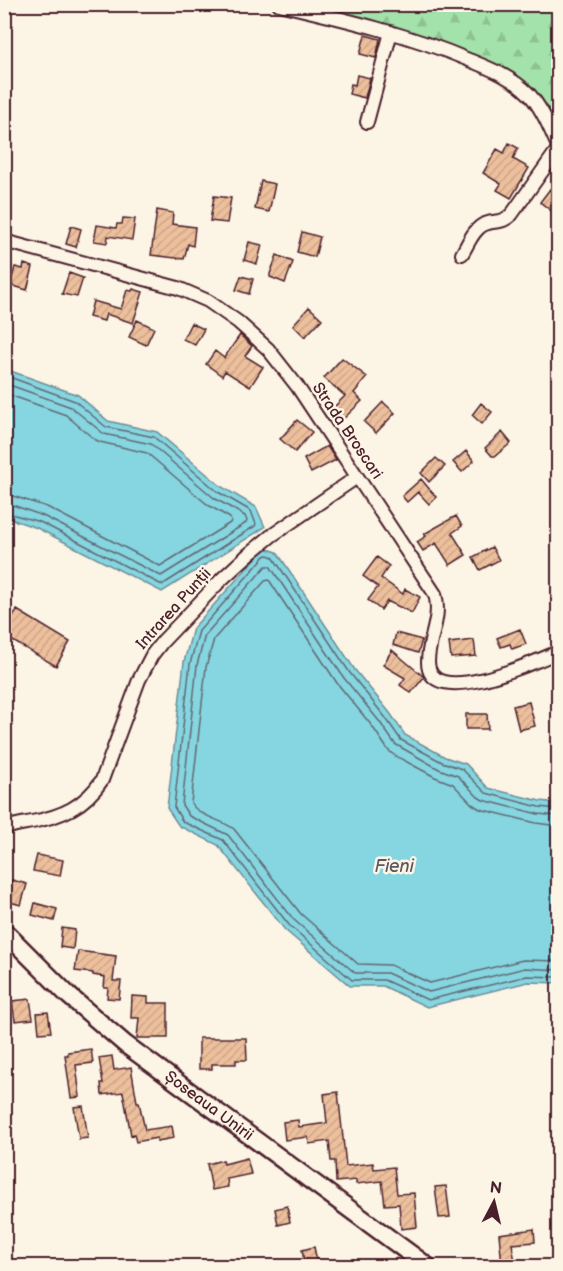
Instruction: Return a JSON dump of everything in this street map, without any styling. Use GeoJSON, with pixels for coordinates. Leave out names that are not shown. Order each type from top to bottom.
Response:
{"type":"FeatureCollection","features":[{"type":"Feature","properties":{"kind":"main road","name":"Șoseaua Unirii"},"geometry":{"type":"LineString","coordinates":[[4,931],[68,995],[125,1044],[410,1256],[427,1266]]}},
{"type":"Feature","properties":{"kind":"street"},"geometry":{"type":"LineString","coordinates":[[279,4],[409,37],[460,56],[509,78],[536,103],[558,148],[512,214],[502,222],[490,222],[479,227],[462,254]]}},
{"type":"Feature","properties":{"kind":"street"},"geometry":{"type":"LineString","coordinates":[[367,122],[391,32]]}},
{"type":"Feature","properties":{"kind":"street","name":"Strada Broscari"},"geometry":{"type":"LineString","coordinates":[[4,242],[178,288],[216,306],[268,349],[297,386],[435,594],[438,605],[437,617],[428,663],[429,672],[435,678],[443,683],[454,684],[478,680],[502,674],[558,652]]}},
{"type":"Feature","properties":{"kind":"street","name":"Intrarea Punții"},"geometry":{"type":"LineString","coordinates":[[4,829],[65,813],[77,807],[87,798],[102,780],[139,680],[152,655],[162,642],[248,555],[271,536],[357,477]]}},
{"type":"Feature","properties":{"kind":"green space"},"geometry":{"type":"Polygon","coordinates":[[[293,5],[558,5],[558,138],[504,71],[461,50],[381,25],[293,5]]]}},
{"type":"Feature","properties":{"kind":"water"},"geometry":{"type":"Polygon","coordinates":[[[5,369],[78,395],[108,421],[157,432],[222,487],[256,507],[265,527],[162,592],[37,528],[5,517],[5,369]]]}},
{"type":"Feature","properties":{"kind":"water","name":"Fieni"},"geometry":{"type":"Polygon","coordinates":[[[265,548],[277,552],[355,670],[405,735],[445,757],[466,764],[488,788],[540,801],[558,803],[558,983],[528,982],[427,1007],[383,986],[350,986],[285,930],[218,845],[179,826],[167,808],[184,662],[193,628],[265,548]]]}},
{"type":"Feature","properties":{"kind":"building"},"geometry":{"type":"Polygon","coordinates":[[[365,35],[380,39],[376,58],[360,54],[365,35]]]}},
{"type":"Feature","properties":{"kind":"building"},"geometry":{"type":"Polygon","coordinates":[[[357,75],[370,78],[365,98],[349,94],[351,84],[355,85],[357,75]]]}},
{"type":"Feature","properties":{"kind":"building"},"geometry":{"type":"Polygon","coordinates":[[[509,143],[518,148],[513,159],[529,168],[511,198],[497,190],[501,184],[483,173],[497,149],[504,153],[509,143]]]}},
{"type":"Feature","properties":{"kind":"building"},"geometry":{"type":"Polygon","coordinates":[[[261,181],[275,184],[269,212],[255,209],[261,181]]]}},
{"type":"Feature","properties":{"kind":"building"},"geometry":{"type":"Polygon","coordinates":[[[558,181],[558,216],[540,202],[558,181]]]}},
{"type":"Feature","properties":{"kind":"building"},"geometry":{"type":"Polygon","coordinates":[[[214,196],[231,198],[227,223],[210,221],[214,196]]]}},
{"type":"Feature","properties":{"kind":"building"},"geometry":{"type":"Polygon","coordinates":[[[157,210],[173,213],[172,224],[195,227],[193,246],[188,244],[184,259],[151,255],[157,210]]]}},
{"type":"Feature","properties":{"kind":"building"},"geometry":{"type":"Polygon","coordinates":[[[123,218],[135,219],[132,240],[108,236],[107,243],[94,241],[97,225],[116,228],[117,224],[122,224],[123,218]]]}},
{"type":"Feature","properties":{"kind":"building"},"geometry":{"type":"Polygon","coordinates":[[[71,226],[81,229],[76,247],[66,244],[71,226]]]}},
{"type":"Feature","properties":{"kind":"building"},"geometry":{"type":"Polygon","coordinates":[[[302,232],[320,237],[315,257],[297,252],[302,232]]]}},
{"type":"Feature","properties":{"kind":"building"},"geometry":{"type":"Polygon","coordinates":[[[249,242],[262,245],[257,264],[244,260],[249,242]]]}},
{"type":"Feature","properties":{"kind":"building"},"geometry":{"type":"Polygon","coordinates":[[[277,255],[293,262],[285,283],[270,277],[277,255]]]}},
{"type":"Feature","properties":{"kind":"building"},"geometry":{"type":"Polygon","coordinates":[[[24,264],[33,267],[27,290],[10,285],[15,267],[23,269],[24,264]]]}},
{"type":"Feature","properties":{"kind":"building"},"geometry":{"type":"Polygon","coordinates":[[[69,273],[83,278],[77,297],[62,294],[69,273]]]}},
{"type":"Feature","properties":{"kind":"building"},"geometry":{"type":"Polygon","coordinates":[[[241,276],[253,279],[249,294],[236,290],[241,276]]]}},
{"type":"Feature","properties":{"kind":"building"},"geometry":{"type":"Polygon","coordinates":[[[133,289],[143,292],[133,323],[106,314],[104,321],[89,317],[93,301],[121,309],[127,290],[132,291],[133,289]]]}},
{"type":"Feature","properties":{"kind":"building"},"geometry":{"type":"Polygon","coordinates":[[[309,307],[322,319],[305,337],[293,325],[309,307]]]}},
{"type":"Feature","properties":{"kind":"building"},"geometry":{"type":"Polygon","coordinates":[[[137,320],[154,328],[146,345],[129,337],[137,320]]]}},
{"type":"Feature","properties":{"kind":"building"},"geometry":{"type":"Polygon","coordinates":[[[191,323],[204,329],[195,345],[183,339],[191,323]]]}},
{"type":"Feature","properties":{"kind":"building"},"geometry":{"type":"Polygon","coordinates":[[[240,335],[252,346],[245,356],[263,367],[250,387],[225,371],[222,376],[206,364],[215,351],[224,358],[240,335]]]}},
{"type":"Feature","properties":{"kind":"building"},"geometry":{"type":"Polygon","coordinates":[[[342,358],[367,377],[354,393],[362,401],[341,421],[331,410],[345,396],[324,378],[342,358]]]}},
{"type":"Feature","properties":{"kind":"building"},"geometry":{"type":"Polygon","coordinates":[[[383,402],[395,413],[376,433],[364,422],[383,402]]]}},
{"type":"Feature","properties":{"kind":"building"},"geometry":{"type":"Polygon","coordinates":[[[481,403],[492,412],[482,424],[472,415],[481,403]]]}},
{"type":"Feature","properties":{"kind":"building"},"geometry":{"type":"Polygon","coordinates":[[[297,420],[312,432],[295,452],[280,439],[297,420]]]}},
{"type":"Feature","properties":{"kind":"building"},"geometry":{"type":"Polygon","coordinates":[[[502,432],[511,443],[492,456],[485,448],[502,432]]]}},
{"type":"Feature","properties":{"kind":"building"},"geometry":{"type":"Polygon","coordinates":[[[327,446],[336,460],[311,473],[304,459],[327,446]]]}},
{"type":"Feature","properties":{"kind":"building"},"geometry":{"type":"Polygon","coordinates":[[[466,451],[474,461],[462,472],[453,462],[466,451]]]}},
{"type":"Feature","properties":{"kind":"building"},"geometry":{"type":"Polygon","coordinates":[[[436,458],[445,466],[429,482],[421,473],[436,458]]]}},
{"type":"Feature","properties":{"kind":"building"},"geometry":{"type":"Polygon","coordinates":[[[421,479],[436,497],[429,504],[418,492],[407,502],[402,496],[421,479]]]}},
{"type":"Feature","properties":{"kind":"building"},"geometry":{"type":"Polygon","coordinates":[[[456,516],[462,526],[452,533],[466,555],[450,565],[436,543],[423,551],[417,542],[426,536],[424,534],[456,516]]]}},
{"type":"Feature","properties":{"kind":"building"},"geometry":{"type":"Polygon","coordinates":[[[492,547],[499,560],[480,570],[473,557],[492,547]]]}},
{"type":"Feature","properties":{"kind":"building"},"geometry":{"type":"Polygon","coordinates":[[[377,557],[389,566],[381,578],[403,594],[405,589],[420,597],[412,613],[387,601],[381,610],[368,600],[378,587],[363,576],[377,557]]]}},
{"type":"Feature","properties":{"kind":"building"},"geometry":{"type":"Polygon","coordinates":[[[17,610],[70,642],[56,666],[4,636],[17,610]]]}},
{"type":"Feature","properties":{"kind":"building"},"geometry":{"type":"Polygon","coordinates":[[[520,629],[526,644],[512,649],[510,644],[501,647],[497,638],[520,629]]]}},
{"type":"Feature","properties":{"kind":"building"},"geometry":{"type":"Polygon","coordinates":[[[396,633],[422,640],[418,653],[393,645],[396,633]]]}},
{"type":"Feature","properties":{"kind":"building"},"geometry":{"type":"Polygon","coordinates":[[[474,640],[476,656],[451,658],[449,643],[474,640]]]}},
{"type":"Feature","properties":{"kind":"building"},"geometry":{"type":"Polygon","coordinates":[[[392,650],[424,677],[411,693],[400,685],[405,678],[383,665],[392,650]]]}},
{"type":"Feature","properties":{"kind":"building"},"geometry":{"type":"Polygon","coordinates":[[[529,702],[535,726],[519,730],[513,706],[529,702]]]}},
{"type":"Feature","properties":{"kind":"building"},"geometry":{"type":"Polygon","coordinates":[[[466,714],[487,714],[488,729],[466,729],[466,714]]]}},
{"type":"Feature","properties":{"kind":"building"},"geometry":{"type":"Polygon","coordinates":[[[37,855],[63,860],[60,876],[33,871],[37,855]]]}},
{"type":"Feature","properties":{"kind":"building"},"geometry":{"type":"Polygon","coordinates":[[[12,880],[27,884],[21,905],[6,901],[12,880]]]}},
{"type":"Feature","properties":{"kind":"building"},"geometry":{"type":"Polygon","coordinates":[[[35,903],[57,909],[54,921],[32,915],[35,903]]]}},
{"type":"Feature","properties":{"kind":"building"},"geometry":{"type":"Polygon","coordinates":[[[62,928],[75,930],[73,949],[60,947],[62,928]]]}},
{"type":"Feature","properties":{"kind":"building"},"geometry":{"type":"Polygon","coordinates":[[[78,951],[116,956],[113,981],[121,981],[119,999],[107,998],[108,988],[104,988],[105,977],[75,971],[78,951]]]}},
{"type":"Feature","properties":{"kind":"building"},"geometry":{"type":"Polygon","coordinates":[[[132,996],[148,997],[148,1003],[168,1003],[168,1038],[137,1038],[139,1018],[131,1018],[132,996]]]}},
{"type":"Feature","properties":{"kind":"building"},"geometry":{"type":"Polygon","coordinates":[[[30,999],[33,1019],[15,1021],[12,1001],[30,999]]]}},
{"type":"Feature","properties":{"kind":"building"},"geometry":{"type":"Polygon","coordinates":[[[48,1012],[51,1032],[39,1033],[37,1013],[48,1012]]]}},
{"type":"Feature","properties":{"kind":"building"},"geometry":{"type":"Polygon","coordinates":[[[199,1038],[246,1038],[247,1060],[236,1060],[236,1064],[212,1064],[212,1069],[199,1069],[199,1038]]]}},
{"type":"Feature","properties":{"kind":"building"},"geometry":{"type":"Polygon","coordinates":[[[91,1049],[93,1063],[76,1065],[80,1097],[71,1098],[65,1055],[68,1055],[68,1052],[91,1049]]]}},
{"type":"Feature","properties":{"kind":"building"},"geometry":{"type":"Polygon","coordinates":[[[112,1056],[114,1070],[131,1067],[145,1130],[172,1126],[174,1138],[136,1142],[134,1134],[131,1135],[123,1092],[102,1095],[101,1083],[103,1083],[99,1058],[112,1056]]]}},
{"type":"Feature","properties":{"kind":"building"},"geometry":{"type":"Polygon","coordinates":[[[338,1092],[346,1166],[373,1163],[374,1169],[394,1167],[397,1194],[414,1193],[417,1227],[401,1229],[399,1204],[385,1205],[382,1181],[356,1184],[356,1180],[336,1182],[335,1161],[331,1161],[329,1141],[309,1144],[308,1137],[285,1140],[283,1122],[298,1120],[299,1127],[327,1123],[324,1094],[338,1092]]]}},
{"type":"Feature","properties":{"kind":"building"},"geometry":{"type":"Polygon","coordinates":[[[83,1106],[88,1138],[79,1139],[74,1107],[83,1106]]]}},
{"type":"Feature","properties":{"kind":"building"},"geometry":{"type":"Polygon","coordinates":[[[247,1158],[251,1174],[227,1179],[228,1187],[212,1190],[207,1164],[223,1160],[224,1164],[247,1158]]]}},
{"type":"Feature","properties":{"kind":"building"},"geometry":{"type":"Polygon","coordinates":[[[446,1186],[450,1217],[439,1218],[435,1187],[446,1186]]]}},
{"type":"Feature","properties":{"kind":"building"},"geometry":{"type":"Polygon","coordinates":[[[287,1206],[290,1222],[278,1225],[275,1209],[287,1206]]]}},
{"type":"Feature","properties":{"kind":"building"},"geometry":{"type":"Polygon","coordinates":[[[534,1229],[535,1242],[512,1244],[515,1262],[502,1264],[499,1234],[534,1229]]]}},
{"type":"Feature","properties":{"kind":"building"},"geometry":{"type":"Polygon","coordinates":[[[314,1247],[318,1266],[305,1266],[302,1250],[314,1247]]]}}]}
